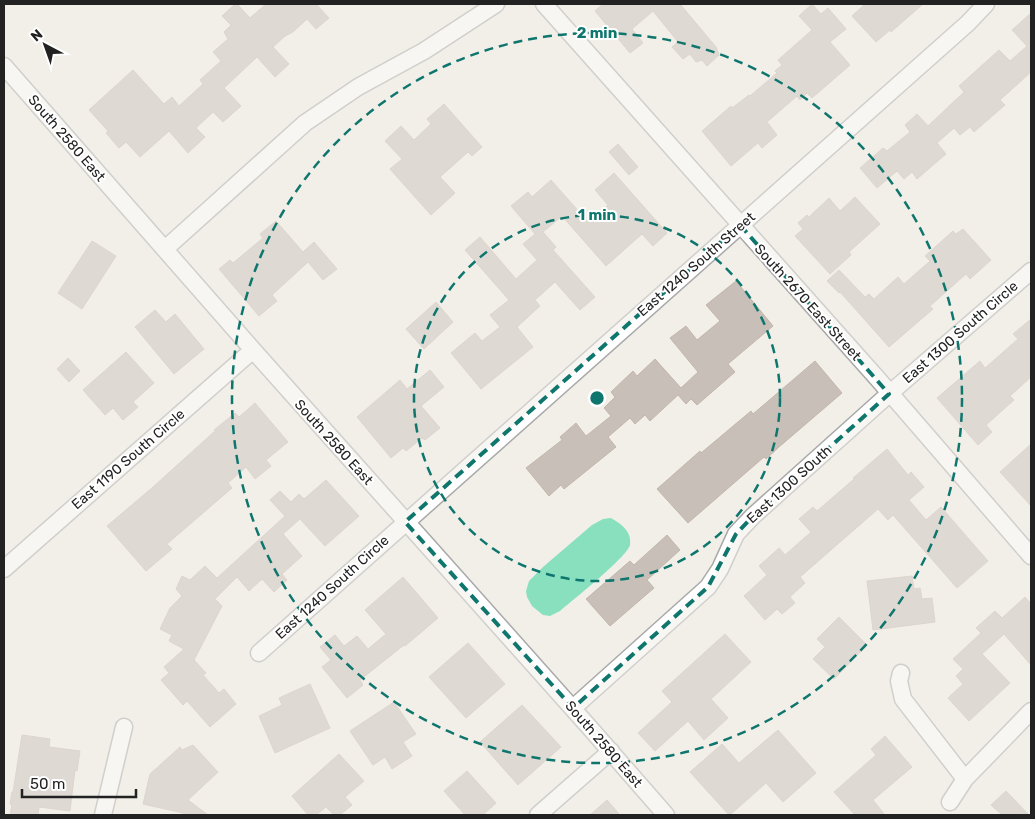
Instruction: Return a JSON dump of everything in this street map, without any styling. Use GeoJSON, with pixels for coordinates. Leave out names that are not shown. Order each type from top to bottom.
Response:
{"type":"FeatureCollection","features":[{"type":"Feature","properties":{"kind":"street"},"geometry":{"type":"LineString","coordinates":[[165,249],[305,123],[358,87],[424,51],[496,4]]}},
{"type":"Feature","properties":{"kind":"street","name":"South 2670 East Street"},"geometry":{"type":"LineString","coordinates":[[544,4],[1031,556]]}},
{"type":"Feature","properties":{"kind":"street","name":"East 1240 South Street"},"geometry":{"type":"LineString","coordinates":[[405,522],[961,29],[986,4]]}},
{"type":"Feature","properties":{"kind":"street","name":"South 2580 East"},"geometry":{"type":"LineString","coordinates":[[4,66],[405,522],[611,751],[666,815]]}},
{"type":"Feature","properties":{"kind":"street","name":"East 1300 South Circle"},"geometry":{"type":"LineString","coordinates":[[889,394],[1031,271]]}},
{"type":"Feature","properties":{"kind":"street","name":"East 1190 South Circle"},"geometry":{"type":"LineString","coordinates":[[4,568],[253,350]]}},
{"type":"Feature","properties":{"kind":"street","name":"East 1300 SOuth"},"geometry":{"type":"LineString","coordinates":[[572,708],[708,587],[720,569],[736,534],[753,516],[889,394]]}},
{"type":"Feature","properties":{"kind":"street","name":"East 1240 South Circle"},"geometry":{"type":"LineString","coordinates":[[259,653],[405,522]]}},
{"type":"Feature","properties":{"kind":"street"},"geometry":{"type":"LineString","coordinates":[[901,673],[900,681],[903,700],[965,779]]}},
{"type":"Feature","properties":{"kind":"street"},"geometry":{"type":"LineString","coordinates":[[950,802],[965,779],[1031,711]]}},
{"type":"Feature","properties":{"kind":"street"},"geometry":{"type":"LineString","coordinates":[[103,815],[124,727]]}},
{"type":"Feature","properties":{"kind":"street"},"geometry":{"type":"LineString","coordinates":[[538,815],[611,751]]}},
{"type":"Feature","properties":{"kind":"highlighted area"},"geometry":{"type":"Polygon","coordinates":[[[740,225],[889,394],[753,516],[736,534],[708,587],[573,708],[405,522],[740,225]]]}},
{"type":"Feature","properties":{"kind":"green space"},"geometry":{"type":"Polygon","coordinates":[[[611,518],[622,525],[628,532],[630,545],[627,551],[560,611],[550,616],[543,615],[532,606],[527,597],[526,591],[529,581],[592,525],[603,519],[611,518]]]}},
{"type":"Feature","properties":{"kind":"building"},"geometry":{"type":"Polygon","coordinates":[[[235,4],[250,18],[266,4],[316,4],[329,18],[316,29],[307,19],[273,47],[289,64],[275,77],[257,57],[224,88],[241,106],[223,122],[213,112],[196,128],[205,137],[188,153],[169,131],[140,157],[126,142],[119,148],[106,133],[108,131],[89,110],[133,70],[164,104],[172,97],[179,106],[203,84],[200,80],[221,61],[213,52],[228,39],[224,32],[231,25],[222,16],[235,4]]]}},
{"type":"Feature","properties":{"kind":"building"},"geometry":{"type":"Polygon","coordinates":[[[603,4],[680,4],[716,47],[719,55],[707,66],[702,60],[696,62],[690,54],[683,59],[672,47],[678,42],[653,11],[632,29],[643,43],[630,53],[595,11],[603,4]]]}},
{"type":"Feature","properties":{"kind":"building"},"geometry":{"type":"Polygon","coordinates":[[[812,4],[821,14],[828,8],[846,29],[830,42],[850,65],[812,98],[807,93],[800,100],[797,96],[767,122],[777,135],[762,148],[758,143],[731,166],[702,131],[731,106],[732,108],[750,96],[777,73],[775,71],[782,65],[778,60],[812,30],[799,16],[812,4]]]}},
{"type":"Feature","properties":{"kind":"building"},"geometry":{"type":"Polygon","coordinates":[[[865,4],[923,4],[891,32],[890,30],[876,42],[852,16],[865,4]]]}},
{"type":"Feature","properties":{"kind":"building"},"geometry":{"type":"Polygon","coordinates":[[[1031,13],[1031,72],[1000,100],[1005,105],[974,132],[970,127],[960,135],[954,128],[937,143],[946,154],[917,179],[912,172],[904,179],[897,171],[877,188],[860,168],[883,148],[887,151],[910,132],[905,125],[917,114],[928,126],[964,92],[959,86],[999,50],[1010,61],[1027,46],[1012,30],[1031,13]]]}},
{"type":"Feature","properties":{"kind":"building"},"geometry":{"type":"Polygon","coordinates":[[[444,104],[482,147],[472,156],[468,152],[440,177],[455,193],[431,215],[390,169],[402,159],[385,141],[401,126],[414,140],[431,124],[427,119],[444,104]]]}},
{"type":"Feature","properties":{"kind":"building"},"geometry":{"type":"Polygon","coordinates":[[[618,144],[638,167],[629,175],[609,152],[618,144]]]}},
{"type":"Feature","properties":{"kind":"building"},"geometry":{"type":"Polygon","coordinates":[[[614,173],[667,233],[653,246],[642,234],[606,266],[562,216],[543,232],[556,247],[553,250],[595,297],[580,310],[555,282],[535,300],[540,306],[517,327],[533,347],[481,389],[451,353],[475,333],[482,341],[500,327],[490,315],[509,300],[465,250],[480,237],[516,279],[537,260],[523,244],[535,234],[511,206],[528,192],[532,197],[551,180],[588,222],[608,205],[595,190],[614,173]]]}},
{"type":"Feature","properties":{"kind":"building"},"geometry":{"type":"Polygon","coordinates":[[[855,197],[880,224],[849,252],[851,255],[830,274],[795,236],[803,229],[798,223],[807,215],[809,217],[829,198],[840,211],[855,197]]]}},
{"type":"Feature","properties":{"kind":"building"},"geometry":{"type":"Polygon","coordinates":[[[276,221],[303,252],[314,242],[337,269],[323,280],[308,262],[272,295],[277,301],[259,316],[219,269],[230,260],[233,263],[263,238],[260,234],[276,221]]]}},
{"type":"Feature","properties":{"kind":"building"},"geometry":{"type":"Polygon","coordinates":[[[963,229],[991,260],[970,279],[966,274],[930,306],[933,309],[889,347],[840,292],[827,281],[839,270],[865,297],[869,294],[874,299],[898,277],[904,284],[930,261],[925,256],[953,231],[956,234],[963,229]]]}},
{"type":"Feature","properties":{"kind":"building"},"geometry":{"type":"Polygon","coordinates":[[[92,241],[116,256],[82,309],[58,293],[92,241]]]}},
{"type":"Feature","properties":{"kind":"building"},"geometry":{"type":"Polygon","coordinates":[[[736,281],[773,326],[728,364],[735,372],[697,405],[691,399],[686,404],[678,395],[650,421],[645,415],[635,424],[630,418],[608,437],[616,447],[564,489],[561,485],[549,496],[526,468],[562,440],[560,437],[576,423],[586,436],[611,416],[604,408],[615,397],[611,392],[633,371],[637,376],[655,359],[681,388],[698,372],[670,338],[686,326],[697,340],[720,321],[706,305],[736,281]]]}},
{"type":"Feature","properties":{"kind":"building"},"geometry":{"type":"Polygon","coordinates":[[[436,302],[453,322],[424,349],[406,329],[436,302]]]}},
{"type":"Feature","properties":{"kind":"building"},"geometry":{"type":"Polygon","coordinates":[[[155,310],[166,322],[175,314],[204,349],[174,374],[135,327],[155,310]]]}},
{"type":"Feature","properties":{"kind":"building"},"geometry":{"type":"Polygon","coordinates":[[[1031,319],[1031,377],[1010,396],[1014,400],[986,425],[992,432],[978,445],[937,398],[980,361],[985,368],[1018,339],[1013,334],[1031,319]]]}},
{"type":"Feature","properties":{"kind":"building"},"geometry":{"type":"Polygon","coordinates":[[[126,352],[154,383],[133,402],[138,407],[123,420],[113,408],[105,415],[83,390],[126,352]]]}},
{"type":"Feature","properties":{"kind":"building"},"geometry":{"type":"Polygon","coordinates":[[[68,358],[80,371],[69,382],[57,369],[68,358]]]}},
{"type":"Feature","properties":{"kind":"building"},"geometry":{"type":"Polygon","coordinates":[[[815,361],[842,393],[688,523],[657,489],[700,451],[701,453],[751,411],[753,414],[815,361]]]}},
{"type":"Feature","properties":{"kind":"building"},"geometry":{"type":"Polygon","coordinates":[[[430,370],[444,387],[421,406],[440,428],[425,440],[422,438],[406,451],[403,448],[391,458],[357,417],[400,380],[407,389],[430,370]]]}},
{"type":"Feature","properties":{"kind":"building"},"geometry":{"type":"Polygon","coordinates":[[[255,403],[288,442],[266,460],[271,466],[255,479],[246,467],[228,483],[232,488],[167,544],[172,549],[146,571],[107,526],[153,487],[214,430],[235,413],[239,417],[255,403]]]}},
{"type":"Feature","properties":{"kind":"building"},"geometry":{"type":"Polygon","coordinates":[[[1031,444],[1031,506],[1000,472],[1031,444]]]}},
{"type":"Feature","properties":{"kind":"building"},"geometry":{"type":"Polygon","coordinates":[[[887,449],[908,475],[911,472],[924,487],[909,500],[926,520],[941,507],[988,561],[957,588],[893,515],[888,520],[878,509],[800,577],[805,583],[790,597],[795,603],[782,614],[777,609],[765,620],[744,596],[767,575],[759,566],[779,548],[785,555],[811,532],[799,519],[813,507],[817,511],[887,449]]]}},
{"type":"Feature","properties":{"kind":"building"},"geometry":{"type":"Polygon","coordinates":[[[326,480],[359,516],[325,546],[300,519],[283,534],[302,556],[282,574],[287,580],[274,592],[262,579],[249,591],[237,577],[215,599],[222,606],[194,660],[206,673],[203,675],[219,693],[224,689],[236,704],[210,727],[187,701],[183,705],[161,680],[169,673],[164,667],[184,649],[169,641],[172,635],[160,629],[170,608],[182,596],[176,589],[182,576],[190,580],[205,566],[217,578],[285,516],[270,500],[280,491],[291,502],[299,494],[304,499],[326,480]]]}},
{"type":"Feature","properties":{"kind":"building"},"geometry":{"type":"Polygon","coordinates":[[[667,535],[680,550],[647,580],[654,588],[610,626],[586,599],[630,561],[634,565],[667,535]]]}},
{"type":"Feature","properties":{"kind":"building"},"geometry":{"type":"Polygon","coordinates":[[[912,576],[914,589],[920,588],[922,599],[932,598],[935,622],[873,630],[867,581],[912,576]]]}},
{"type":"Feature","properties":{"kind":"building"},"geometry":{"type":"Polygon","coordinates":[[[403,577],[438,618],[360,680],[363,685],[347,698],[322,667],[331,660],[320,647],[335,635],[344,646],[357,636],[368,649],[386,634],[365,610],[403,577]]]}},
{"type":"Feature","properties":{"kind":"building"},"geometry":{"type":"Polygon","coordinates":[[[1025,597],[1031,604],[1031,665],[1004,634],[982,654],[1010,683],[969,721],[948,698],[963,684],[956,676],[963,669],[953,659],[981,633],[976,628],[995,611],[1002,618],[1025,597]]]}},
{"type":"Feature","properties":{"kind":"building"},"geometry":{"type":"Polygon","coordinates":[[[839,617],[867,645],[834,679],[813,659],[825,647],[817,639],[839,617]]]}},
{"type":"Feature","properties":{"kind":"building"},"geometry":{"type":"Polygon","coordinates":[[[725,634],[751,662],[711,699],[728,718],[704,740],[688,721],[655,751],[638,733],[672,702],[662,691],[725,634]]]}},
{"type":"Feature","properties":{"kind":"building"},"geometry":{"type":"Polygon","coordinates":[[[468,643],[505,684],[466,718],[429,677],[468,643]]]}},
{"type":"Feature","properties":{"kind":"building"},"geometry":{"type":"Polygon","coordinates":[[[310,684],[330,728],[275,753],[259,716],[282,705],[279,698],[310,684]]]}},
{"type":"Feature","properties":{"kind":"building"},"geometry":{"type":"Polygon","coordinates":[[[394,702],[416,734],[403,742],[412,756],[392,769],[385,757],[373,765],[350,731],[394,702]]]}},
{"type":"Feature","properties":{"kind":"building"},"geometry":{"type":"Polygon","coordinates":[[[522,705],[561,747],[518,785],[480,742],[522,705]]]}},
{"type":"Feature","properties":{"kind":"building"},"geometry":{"type":"Polygon","coordinates":[[[778,730],[816,773],[783,802],[766,783],[729,815],[690,772],[722,744],[739,763],[778,730]]]}},
{"type":"Feature","properties":{"kind":"building"},"geometry":{"type":"Polygon","coordinates":[[[22,735],[50,739],[49,747],[80,751],[77,771],[75,770],[70,811],[39,807],[38,815],[10,815],[12,805],[10,804],[22,735]]]}},
{"type":"Feature","properties":{"kind":"building"},"geometry":{"type":"Polygon","coordinates":[[[885,736],[912,767],[873,800],[885,815],[855,815],[834,792],[876,755],[871,749],[885,736]]]}},
{"type":"Feature","properties":{"kind":"building"},"geometry":{"type":"Polygon","coordinates":[[[193,745],[218,772],[188,800],[208,815],[183,815],[183,813],[143,804],[150,774],[180,747],[182,750],[193,745]]]}},
{"type":"Feature","properties":{"kind":"building"},"geometry":{"type":"Polygon","coordinates":[[[339,754],[364,781],[345,797],[352,805],[340,815],[334,815],[326,807],[316,815],[308,815],[292,796],[339,754]]]}},
{"type":"Feature","properties":{"kind":"building"},"geometry":{"type":"Polygon","coordinates":[[[467,771],[496,803],[483,815],[465,815],[444,791],[467,771]]]}},
{"type":"Feature","properties":{"kind":"building"},"geometry":{"type":"Polygon","coordinates":[[[1006,791],[1029,815],[1002,815],[991,805],[1006,791]]]}},
{"type":"Feature","properties":{"kind":"building"},"geometry":{"type":"Polygon","coordinates":[[[607,800],[620,815],[590,815],[607,800]]]}}]}
